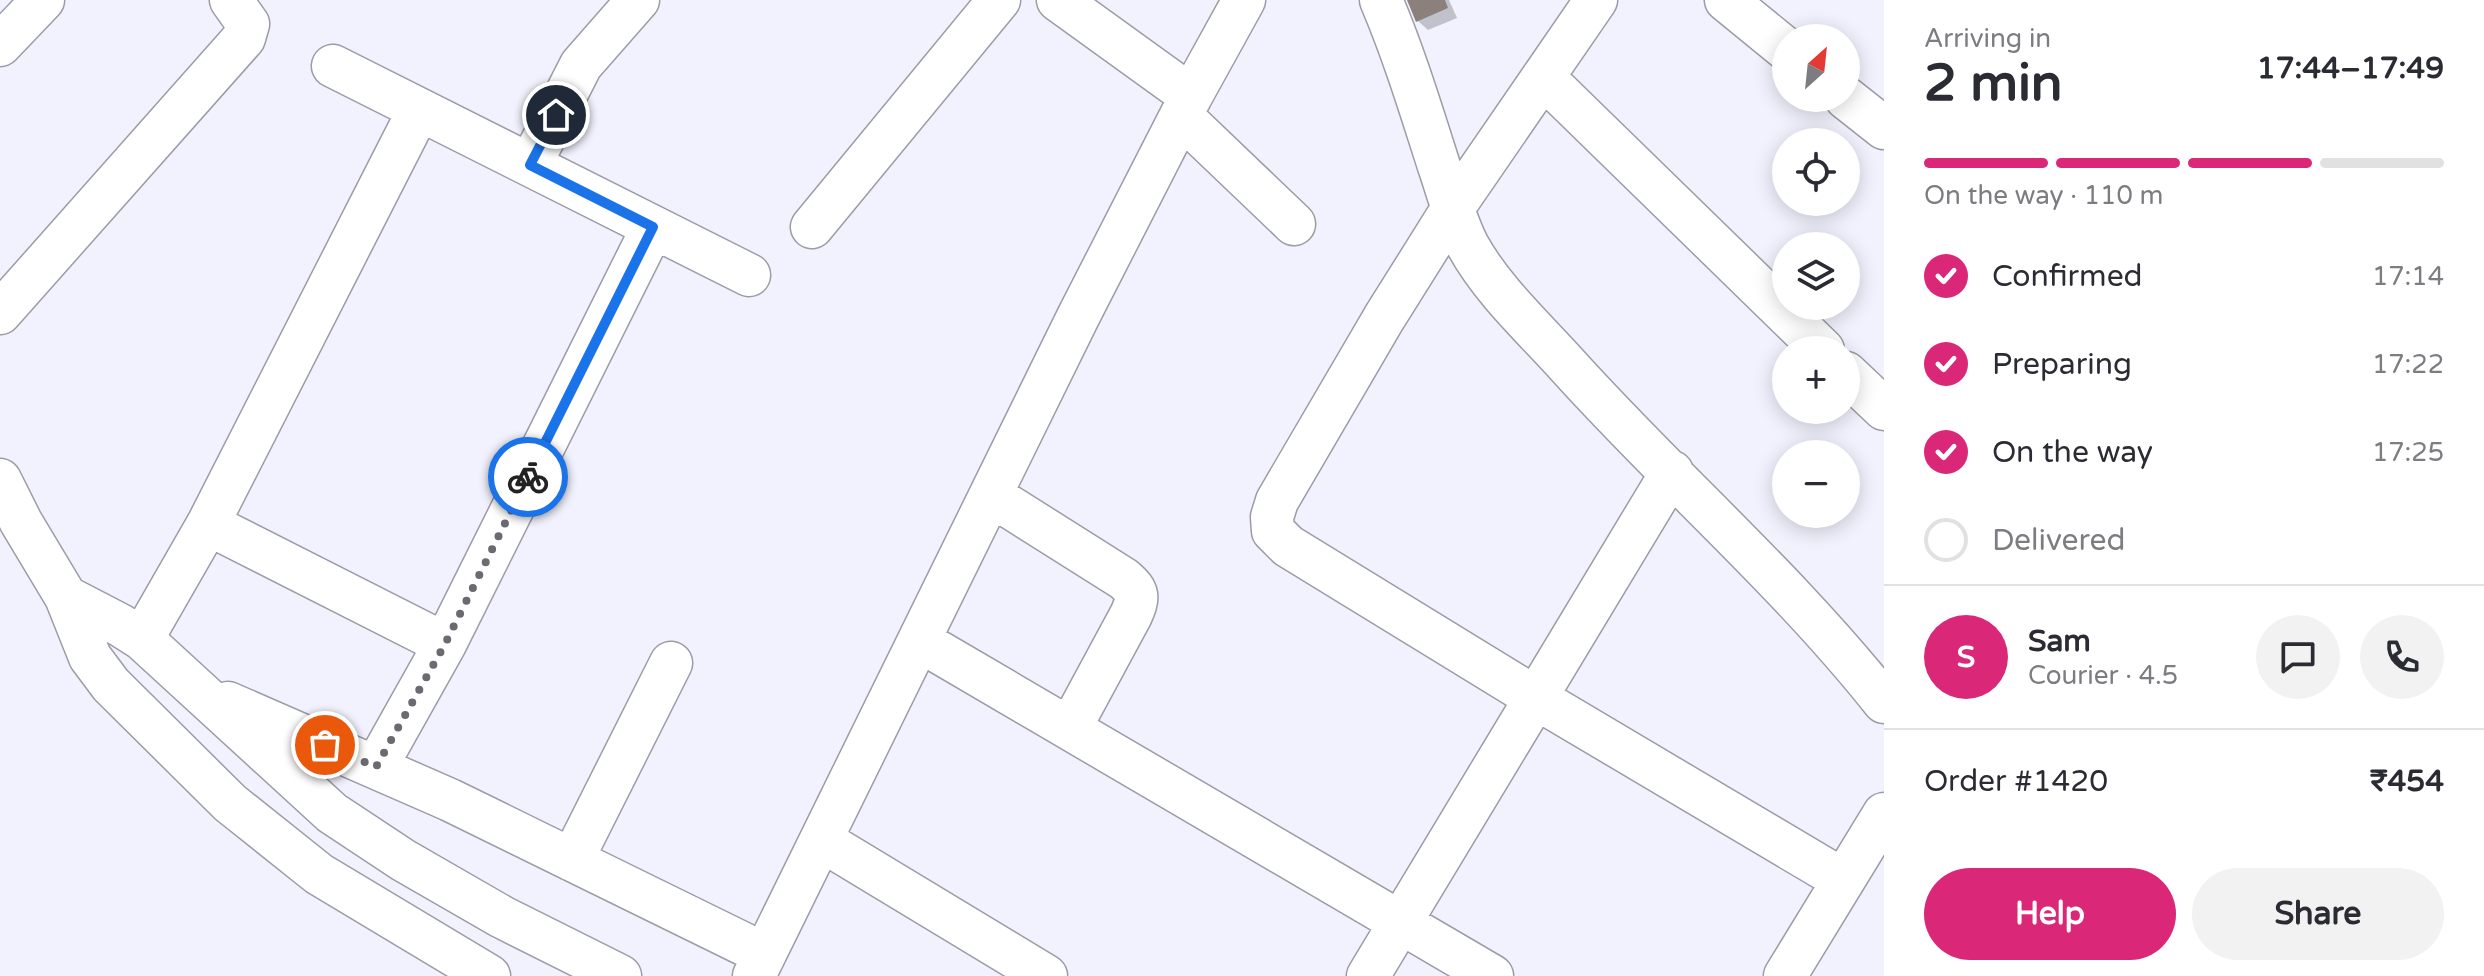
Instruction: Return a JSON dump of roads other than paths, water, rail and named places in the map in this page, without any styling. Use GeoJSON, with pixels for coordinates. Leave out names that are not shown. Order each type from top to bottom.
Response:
{"type":"FeatureCollection","features":[{"type":"Feature","properties":{"kind":"street"},"geometry":{"type":"LineString","coordinates":[[0,45],[43,0]]}},
{"type":"Feature","properties":{"kind":"street"},"geometry":{"type":"LineString","coordinates":[[0,313],[244,38],[248,24],[231,0]]}},
{"type":"Feature","properties":{"kind":"street"},"geometry":{"type":"LineString","coordinates":[[530,165],[581,65],[638,0]]}},
{"type":"Feature","properties":{"kind":"street"},"geometry":{"type":"LineString","coordinates":[[812,227],[999,0]]}},
{"type":"Feature","properties":{"kind":"street"},"geometry":{"type":"LineString","coordinates":[[1058,0],[1186,106],[1294,224]]}},
{"type":"Feature","properties":{"kind":"street"},"geometry":{"type":"LineString","coordinates":[[198,689],[376,767],[572,860],[759,965],[1186,106],[1244,0]]}},
{"type":"Feature","properties":{"kind":"street"},"geometry":{"type":"LineString","coordinates":[[1381,0],[1395,33],[1453,208],[1468,245],[1490,280],[1616,419],[1672,472],[1843,650],[1884,702]]}},
{"type":"Feature","properties":{"kind":"street"},"geometry":{"type":"LineString","coordinates":[[1596,0],[1453,208],[1384,318],[1277,501],[1272,517],[1273,531],[1288,546],[1536,698],[1843,880]]}},
{"type":"Feature","properties":{"kind":"street"},"geometry":{"type":"LineString","coordinates":[[1726,0],[1772,38]]}},
{"type":"Feature","properties":{"kind":"street"},"geometry":{"type":"LineString","coordinates":[[333,66],[749,275]]}},
{"type":"Feature","properties":{"kind":"street"},"geometry":{"type":"LineString","coordinates":[[1543,77],[1809,336]]}},
{"type":"Feature","properties":{"kind":"street"},"geometry":{"type":"LineString","coordinates":[[1860,109],[1884,128]]}},
{"type":"Feature","properties":{"kind":"street"},"geometry":{"type":"LineString","coordinates":[[142,639],[208,524],[419,110]]}},
{"type":"Feature","properties":{"kind":"street"},"geometry":{"type":"LineString","coordinates":[[376,767],[445,644],[653,227]]}},
{"type":"Feature","properties":{"kind":"street"},"geometry":{"type":"LineString","coordinates":[[1860,386],[1884,409]]}},
{"type":"Feature","properties":{"kind":"street"},"geometry":{"type":"LineString","coordinates":[[1368,976],[1672,472]]}},
{"type":"Feature","properties":{"kind":"street"},"geometry":{"type":"LineString","coordinates":[[0,480],[66,597],[90,657],[111,685],[230,803],[319,874],[489,976]]}},
{"type":"Feature","properties":{"kind":"street"},"geometry":{"type":"LineString","coordinates":[[991,495],[1136,589],[1138,595],[1131,615],[1070,728]]}},
{"type":"Feature","properties":{"kind":"street"},"geometry":{"type":"LineString","coordinates":[[208,524],[445,644]]}},
{"type":"Feature","properties":{"kind":"street"},"geometry":{"type":"LineString","coordinates":[[66,597],[142,639],[332,813],[403,860],[490,910],[620,976]]}},
{"type":"Feature","properties":{"kind":"street"},"geometry":{"type":"LineString","coordinates":[[920,641],[1492,976]]}},
{"type":"Feature","properties":{"kind":"street"},"geometry":{"type":"LineString","coordinates":[[572,860],[671,663]]}},
{"type":"Feature","properties":{"kind":"street"},"geometry":{"type":"LineString","coordinates":[[1793,973],[1843,880],[1884,814]]}},
{"type":"Feature","properties":{"kind":"street"},"geometry":{"type":"LineString","coordinates":[[821,840],[1046,976]]}}]}
